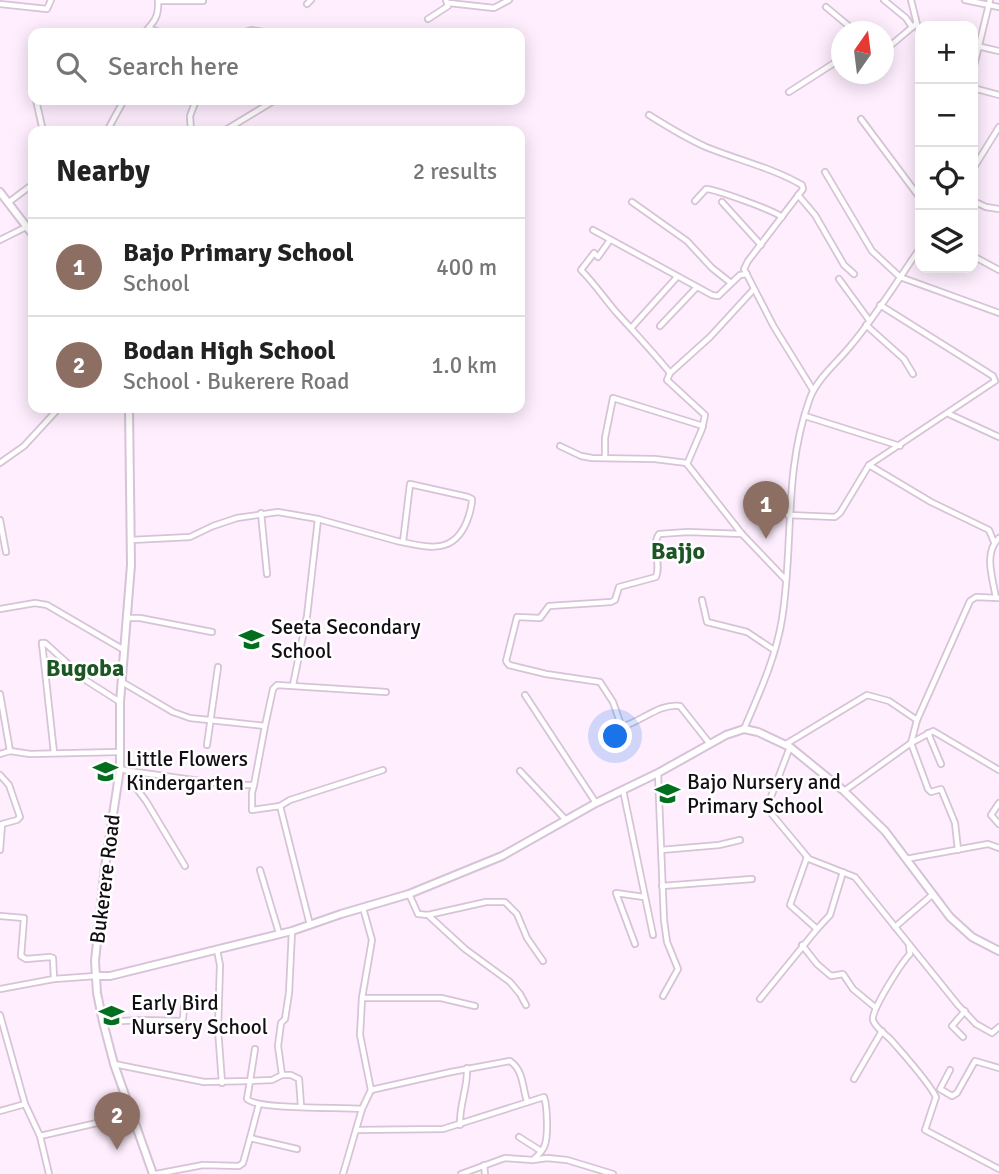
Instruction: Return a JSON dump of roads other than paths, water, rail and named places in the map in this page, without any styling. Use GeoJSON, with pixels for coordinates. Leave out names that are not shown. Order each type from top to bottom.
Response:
{"type":"FeatureCollection","features":[{"type":"Feature","properties":{"kind":"street"},"geometry":{"type":"LineString","coordinates":[[0,5],[47,9],[51,0]]}},
{"type":"Feature","properties":{"kind":"street"},"geometry":{"type":"LineString","coordinates":[[428,19],[448,6],[448,1],[494,8],[509,0]]}},
{"type":"Feature","properties":{"kind":"street"},"geometry":{"type":"LineString","coordinates":[[884,0],[914,26]]}},
{"type":"Feature","properties":{"kind":"street"},"geometry":{"type":"LineString","coordinates":[[911,0],[914,26]]}},
{"type":"Feature","properties":{"kind":"street"},"geometry":{"type":"LineString","coordinates":[[965,0],[989,2],[999,7]]}},
{"type":"Feature","properties":{"kind":"street"},"geometry":{"type":"LineString","coordinates":[[149,28],[159,12],[158,1],[203,1]]}},
{"type":"Feature","properties":{"kind":"street"},"geometry":{"type":"LineString","coordinates":[[978,37],[989,2]]}},
{"type":"Feature","properties":{"kind":"street"},"geometry":{"type":"LineString","coordinates":[[826,7],[843,21]]}},
{"type":"Feature","properties":{"kind":"street"},"geometry":{"type":"LineString","coordinates":[[894,43],[914,26]]}},
{"type":"Feature","properties":{"kind":"street"},"geometry":{"type":"LineString","coordinates":[[978,47],[999,51]]}},
{"type":"Feature","properties":{"kind":"street"},"geometry":{"type":"LineString","coordinates":[[789,92],[831,65]]}},
{"type":"Feature","properties":{"kind":"street"},"geometry":{"type":"LineString","coordinates":[[978,89],[999,95]]}},
{"type":"Feature","properties":{"kind":"street"},"geometry":{"type":"LineString","coordinates":[[37,105],[42,126]]}},
{"type":"Feature","properties":{"kind":"street"},"geometry":{"type":"LineString","coordinates":[[110,126],[121,105]]}},
{"type":"Feature","properties":{"kind":"street"},"geometry":{"type":"LineString","coordinates":[[191,126],[190,116],[194,105]]}},
{"type":"Feature","properties":{"kind":"street"},"geometry":{"type":"LineString","coordinates":[[232,126],[267,105]]}},
{"type":"Feature","properties":{"kind":"street"},"geometry":{"type":"LineString","coordinates":[[649,114],[675,132],[706,147],[803,187],[744,266],[774,327],[813,390]]}},
{"type":"Feature","properties":{"kind":"street"},"geometry":{"type":"LineString","coordinates":[[861,119],[915,191]]}},
{"type":"Feature","properties":{"kind":"street"},"geometry":{"type":"LineString","coordinates":[[978,161],[999,127]]}},
{"type":"Feature","properties":{"kind":"street"},"geometry":{"type":"LineString","coordinates":[[825,172],[872,251],[900,277],[999,313]]}},
{"type":"Feature","properties":{"kind":"street"},"geometry":{"type":"LineString","coordinates":[[9,202],[28,188]]}},
{"type":"Feature","properties":{"kind":"street"},"geometry":{"type":"LineString","coordinates":[[695,201],[706,188],[713,189],[737,200],[767,208],[782,217]]}},
{"type":"Feature","properties":{"kind":"street"},"geometry":{"type":"LineString","coordinates":[[0,191],[28,229]]}},
{"type":"Feature","properties":{"kind":"street"},"geometry":{"type":"LineString","coordinates":[[798,195],[815,215],[844,265],[854,274]]}},
{"type":"Feature","properties":{"kind":"street"},"geometry":{"type":"LineString","coordinates":[[632,202],[687,241],[712,268],[731,283]]}},
{"type":"Feature","properties":{"kind":"street"},"geometry":{"type":"LineString","coordinates":[[722,202],[761,245]]}},
{"type":"Feature","properties":{"kind":"street"},"geometry":{"type":"LineString","coordinates":[[978,203],[999,209]]}},
{"type":"Feature","properties":{"kind":"street"},"geometry":{"type":"LineString","coordinates":[[0,240],[26,227]]}},
{"type":"Feature","properties":{"kind":"street"},"geometry":{"type":"LineString","coordinates":[[593,230],[696,288],[718,296],[740,275],[747,274]]}},
{"type":"Feature","properties":{"kind":"street"},"geometry":{"type":"LineString","coordinates":[[610,240],[598,257],[594,253],[581,270],[670,373]]}},
{"type":"Feature","properties":{"kind":"street"},"geometry":{"type":"LineString","coordinates":[[744,729],[774,650],[783,617],[791,484],[813,390],[868,323],[915,255]]}},
{"type":"Feature","properties":{"kind":"street"},"geometry":{"type":"LineString","coordinates":[[978,259],[999,270]]}},
{"type":"Feature","properties":{"kind":"street"},"geometry":{"type":"LineString","coordinates":[[632,327],[677,277]]}},
{"type":"Feature","properties":{"kind":"street"},"geometry":{"type":"LineString","coordinates":[[839,279],[868,323],[904,359],[913,374]]}},
{"type":"Feature","properties":{"kind":"street"},"geometry":{"type":"LineString","coordinates":[[660,326],[696,288]]}},
{"type":"Feature","properties":{"kind":"street"},"geometry":{"type":"LineString","coordinates":[[687,463],[705,415],[668,383],[667,377],[710,337],[754,289]]}},
{"type":"Feature","properties":{"kind":"street"},"geometry":{"type":"LineString","coordinates":[[788,515],[835,517],[869,465],[993,383],[995,378],[880,305]]}},
{"type":"Feature","properties":{"kind":"street"},"geometry":{"type":"LineString","coordinates":[[605,458],[605,438],[613,398],[703,426]]}},
{"type":"Feature","properties":{"kind":"street"},"geometry":{"type":"LineString","coordinates":[[0,463],[23,446],[54,413]]}},
{"type":"Feature","properties":{"kind":"street","name":"Bukerere Road"},"geometry":{"type":"LineString","coordinates":[[129,413],[131,540],[128,618],[120,702],[120,769],[103,880],[95,961],[97,993],[114,1064],[155,1174]]}},
{"type":"Feature","properties":{"kind":"street"},"geometry":{"type":"LineString","coordinates":[[948,413],[999,437]]}},
{"type":"Feature","properties":{"kind":"street"},"geometry":{"type":"LineString","coordinates":[[805,416],[900,446]]}},
{"type":"Feature","properties":{"kind":"street"},"geometry":{"type":"LineString","coordinates":[[560,446],[581,456],[687,463],[742,534],[785,579]]}},
{"type":"Feature","properties":{"kind":"street"},"geometry":{"type":"LineString","coordinates":[[869,465],[931,502],[989,530],[994,542],[990,559],[998,598],[976,597],[970,601],[917,720],[911,743],[928,789],[931,792],[941,789],[955,823],[958,850]]}},
{"type":"Feature","properties":{"kind":"street"},"geometry":{"type":"LineString","coordinates":[[131,540],[190,537],[219,523],[261,513],[293,513],[403,542],[437,547],[453,542],[463,530],[472,508],[472,499],[410,484],[403,542]]}},
{"type":"Feature","properties":{"kind":"street"},"geometry":{"type":"LineString","coordinates":[[261,513],[267,573]]}},
{"type":"Feature","properties":{"kind":"street"},"geometry":{"type":"LineString","coordinates":[[293,685],[307,616],[318,519]]}},
{"type":"Feature","properties":{"kind":"street"},"geometry":{"type":"LineString","coordinates":[[0,520],[6,552]]}},
{"type":"Feature","properties":{"kind":"street"},"geometry":{"type":"LineString","coordinates":[[710,744],[680,706],[673,705],[624,726],[621,725],[614,702],[600,682],[509,666],[506,661],[517,617],[540,618],[549,606],[611,602],[615,600],[619,587],[656,577],[658,562],[655,541],[659,534],[742,534]]}},
{"type":"Feature","properties":{"kind":"street"},"geometry":{"type":"LineString","coordinates":[[994,542],[999,538]]}},
{"type":"Feature","properties":{"kind":"street"},"geometry":{"type":"LineString","coordinates":[[702,600],[707,622],[747,632],[774,650]]}},
{"type":"Feature","properties":{"kind":"street"},"geometry":{"type":"LineString","coordinates":[[0,609],[35,603],[47,605],[125,651]]}},
{"type":"Feature","properties":{"kind":"street"},"geometry":{"type":"LineString","coordinates":[[128,618],[212,632]]}},
{"type":"Feature","properties":{"kind":"street"},"geometry":{"type":"LineString","coordinates":[[54,753],[42,643],[87,681],[120,702]]}},
{"type":"Feature","properties":{"kind":"street"},"geometry":{"type":"LineString","coordinates":[[207,745],[218,667]]}},
{"type":"Feature","properties":{"kind":"street"},"geometry":{"type":"LineString","coordinates":[[122,682],[173,712],[190,718],[265,726]]}},
{"type":"Feature","properties":{"kind":"street"},"geometry":{"type":"LineString","coordinates":[[383,770],[290,800],[280,806],[252,810],[252,793],[274,687],[293,685],[386,692]]}},
{"type":"Feature","properties":{"kind":"street"},"geometry":{"type":"LineString","coordinates":[[0,694],[10,751]]}},
{"type":"Feature","properties":{"kind":"street"},"geometry":{"type":"LineString","coordinates":[[526,695],[596,803]]}},
{"type":"Feature","properties":{"kind":"street"},"geometry":{"type":"LineString","coordinates":[[917,720],[889,701],[867,695],[788,746],[768,809],[807,857],[855,877],[976,1024],[994,1033],[999,1027]]}},
{"type":"Feature","properties":{"kind":"street"},"geometry":{"type":"LineString","coordinates":[[0,989],[54,979],[110,976],[292,931],[409,894],[502,856],[596,803],[736,730],[744,729],[758,732],[788,746],[844,791],[878,822],[950,916],[972,937],[999,951]]}},
{"type":"Feature","properties":{"kind":"street"},"geometry":{"type":"LineString","coordinates":[[844,791],[928,733],[936,732],[999,770]]}},
{"type":"Feature","properties":{"kind":"street"},"geometry":{"type":"LineString","coordinates":[[928,733],[941,764]]}},
{"type":"Feature","properties":{"kind":"street"},"geometry":{"type":"LineString","coordinates":[[0,754],[10,751],[30,754],[118,752]]}},
{"type":"Feature","properties":{"kind":"street"},"geometry":{"type":"LineString","coordinates":[[120,769],[229,785],[254,785]]}},
{"type":"Feature","properties":{"kind":"street"},"geometry":{"type":"LineString","coordinates":[[129,771],[131,781],[185,866]]}},
{"type":"Feature","properties":{"kind":"street"},"geometry":{"type":"LineString","coordinates":[[520,771],[566,820]]}},
{"type":"Feature","properties":{"kind":"street"},"geometry":{"type":"LineString","coordinates":[[658,773],[665,934],[678,969],[663,996]]}},
{"type":"Feature","properties":{"kind":"street"},"geometry":{"type":"LineString","coordinates":[[0,775],[9,785],[20,817],[2,824],[0,850]]}},
{"type":"Feature","properties":{"kind":"street"},"geometry":{"type":"LineString","coordinates":[[623,790],[653,935]]}},
{"type":"Feature","properties":{"kind":"street"},"geometry":{"type":"LineString","coordinates":[[999,803],[991,815],[999,824]]}},
{"type":"Feature","properties":{"kind":"street"},"geometry":{"type":"LineString","coordinates":[[280,806],[310,926]]}},
{"type":"Feature","properties":{"kind":"street"},"geometry":{"type":"LineString","coordinates":[[661,850],[719,845],[740,840]]}},
{"type":"Feature","properties":{"kind":"street"},"geometry":{"type":"LineString","coordinates":[[905,859],[988,844],[999,848]]}},
{"type":"Feature","properties":{"kind":"street"},"geometry":{"type":"LineString","coordinates":[[807,857],[790,905],[817,929]]}},
{"type":"Feature","properties":{"kind":"street"},"geometry":{"type":"LineString","coordinates":[[261,870],[279,933]]}},
{"type":"Feature","properties":{"kind":"street"},"geometry":{"type":"LineString","coordinates":[[760,999],[802,945],[830,915],[843,872]]}},
{"type":"Feature","properties":{"kind":"street"},"geometry":{"type":"LineString","coordinates":[[662,886],[752,879]]}},
{"type":"Feature","properties":{"kind":"street"},"geometry":{"type":"LineString","coordinates":[[635,944],[616,893],[645,897]]}},
{"type":"Feature","properties":{"kind":"street"},"geometry":{"type":"LineString","coordinates":[[409,894],[418,914],[428,915],[486,902],[505,902],[517,914],[527,938],[543,961]]}},
{"type":"Feature","properties":{"kind":"street"},"geometry":{"type":"LineString","coordinates":[[895,927],[932,895]]}},
{"type":"Feature","properties":{"kind":"street"},"geometry":{"type":"LineString","coordinates":[[343,1174],[362,1109],[371,1090],[360,1035],[362,998],[372,940],[363,908]]}},
{"type":"Feature","properties":{"kind":"street"},"geometry":{"type":"LineString","coordinates":[[428,915],[465,949],[510,982],[526,1005]]}},
{"type":"Feature","properties":{"kind":"street"},"geometry":{"type":"LineString","coordinates":[[0,916],[24,918],[21,956],[26,959],[53,958],[54,979]]}},
{"type":"Feature","properties":{"kind":"street"},"geometry":{"type":"LineString","coordinates":[[282,1075],[278,1046],[289,993],[292,931]]}},
{"type":"Feature","properties":{"kind":"street"},"geometry":{"type":"LineString","coordinates":[[802,945],[831,976],[843,974],[853,989],[876,1008]]}},
{"type":"Feature","properties":{"kind":"street"},"geometry":{"type":"LineString","coordinates":[[909,945],[910,954],[896,971],[876,1008],[873,1020],[936,1097],[925,1130],[999,1169]]}},
{"type":"Feature","properties":{"kind":"street"},"geometry":{"type":"LineString","coordinates":[[217,950],[220,965],[218,1029],[222,1083]]}},
{"type":"Feature","properties":{"kind":"street"},"geometry":{"type":"LineString","coordinates":[[362,998],[441,998],[475,1006]]}},
{"type":"Feature","properties":{"kind":"street"},"geometry":{"type":"LineString","coordinates":[[103,1022],[180,1021],[184,1007]]}},
{"type":"Feature","properties":{"kind":"street"},"geometry":{"type":"LineString","coordinates":[[963,1037],[952,1026],[965,1011]]}},
{"type":"Feature","properties":{"kind":"street"},"geometry":{"type":"LineString","coordinates":[[0,1015],[25,1104],[40,1136],[48,1174]]}},
{"type":"Feature","properties":{"kind":"street"},"geometry":{"type":"LineString","coordinates":[[854,1079],[882,1031]]}},
{"type":"Feature","properties":{"kind":"street"},"geometry":{"type":"LineString","coordinates":[[255,1049],[247,1099],[252,1103],[362,1109]]}},
{"type":"Feature","properties":{"kind":"street"},"geometry":{"type":"LineString","coordinates":[[950,1070],[941,1082],[940,1089],[952,1097],[975,1061],[999,1068]]}},
{"type":"Feature","properties":{"kind":"street"},"geometry":{"type":"LineString","coordinates":[[371,1090],[467,1068],[512,1062],[525,1084],[524,1092],[528,1101]]}},
{"type":"Feature","properties":{"kind":"street"},"geometry":{"type":"LineString","coordinates":[[114,1064],[204,1082],[250,1082],[291,1075],[299,1079],[301,1106]]}},
{"type":"Feature","properties":{"kind":"street"},"geometry":{"type":"LineString","coordinates":[[460,1125],[460,1107],[468,1077],[467,1068]]}},
{"type":"Feature","properties":{"kind":"street"},"geometry":{"type":"LineString","coordinates":[[356,1130],[443,1129],[528,1101],[546,1098],[545,1141],[533,1160]]}},
{"type":"Feature","properties":{"kind":"street"},"geometry":{"type":"LineString","coordinates":[[0,1111],[25,1104]]}},
{"type":"Feature","properties":{"kind":"street"},"geometry":{"type":"LineString","coordinates":[[155,1174],[203,1165],[239,1166],[243,1163],[259,1104]]}},
{"type":"Feature","properties":{"kind":"street"},"geometry":{"type":"LineString","coordinates":[[40,1136],[132,1115]]}},
{"type":"Feature","properties":{"kind":"street"},"geometry":{"type":"LineString","coordinates":[[519,1137],[541,1151]]}},
{"type":"Feature","properties":{"kind":"street"},"geometry":{"type":"LineString","coordinates":[[250,1138],[297,1149]]}},
{"type":"Feature","properties":{"kind":"street"},"geometry":{"type":"LineString","coordinates":[[461,1174],[505,1158],[547,1158],[567,1160],[612,1174]]}},
{"type":"Feature","properties":{"kind":"street"},"geometry":{"type":"LineString","coordinates":[[484,1165],[485,1174]]}},
{"type":"Feature","properties":{"kind":"place","name":"Bajo Primary School"},"geometry":{"type":"Point","coordinates":[766,539]}},
{"type":"Feature","properties":{"kind":"place","name":"Seeta Secondary School"},"geometry":{"type":"Point","coordinates":[251,639]}},
{"type":"Feature","properties":{"kind":"place","name":"Little Flowers Kindergarten"},"geometry":{"type":"Point","coordinates":[106,771]}},
{"type":"Feature","properties":{"kind":"place","name":"Bajo Nursery and Primary School"},"geometry":{"type":"Point","coordinates":[667,794]}},
{"type":"Feature","properties":{"kind":"place","name":"Early Bird Nursery School"},"geometry":{"type":"Point","coordinates":[111,1015]}},
{"type":"Feature","properties":{"kind":"place","name":"Bodan High School"},"geometry":{"type":"Point","coordinates":[117,1150]}},
{"type":"Feature","properties":{"kind":"district","name":"Bajjo"},"geometry":{"type":"Point","coordinates":[678,551]}},
{"type":"Feature","properties":{"kind":"district","name":"Bugoba"},"geometry":{"type":"Point","coordinates":[85,668]}}]}
